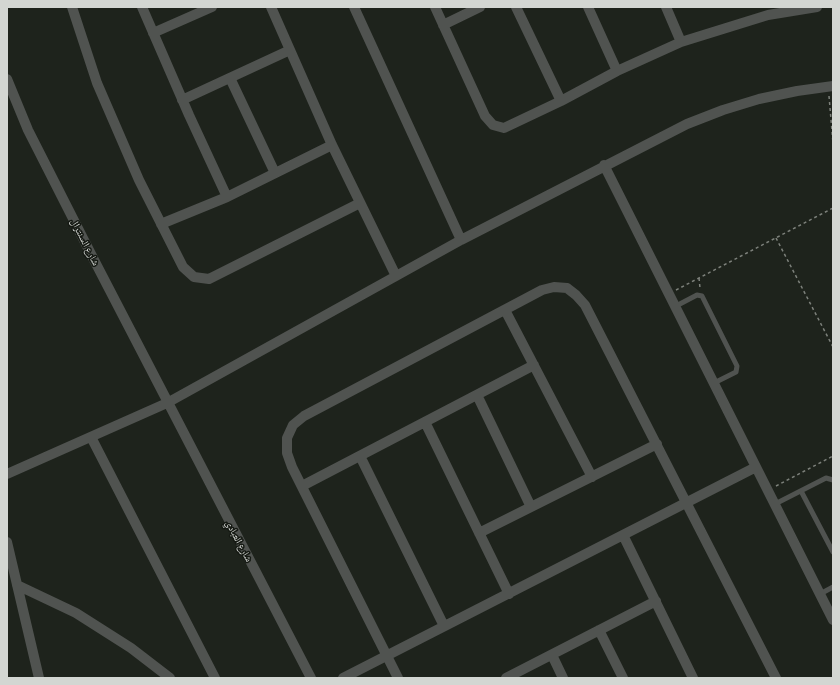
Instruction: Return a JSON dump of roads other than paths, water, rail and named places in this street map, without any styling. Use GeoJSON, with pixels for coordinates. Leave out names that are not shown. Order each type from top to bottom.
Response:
{"type":"FeatureCollection","features":[{"type":"Feature","properties":{"kind":"street"},"geometry":{"type":"LineString","coordinates":[[72,7],[97,83],[139,180],[183,267],[194,277],[210,279],[360,203]]}},
{"type":"Feature","properties":{"kind":"street"},"geometry":{"type":"LineString","coordinates":[[142,7],[182,100],[227,196]]}},
{"type":"Feature","properties":{"kind":"street"},"geometry":{"type":"LineString","coordinates":[[153,33],[193,11],[212,7]]}},
{"type":"Feature","properties":{"kind":"street"},"geometry":{"type":"LineString","coordinates":[[271,7],[332,145],[396,276]]}},
{"type":"Feature","properties":{"kind":"street"},"geometry":{"type":"LineString","coordinates":[[354,7],[461,240]]}},
{"type":"Feature","properties":{"kind":"street"},"geometry":{"type":"LineString","coordinates":[[435,7],[485,116],[493,124],[504,128],[561,101],[617,71],[681,42],[761,12],[817,7]]}},
{"type":"Feature","properties":{"kind":"street"},"geometry":{"type":"LineString","coordinates":[[443,25],[480,7]]}},
{"type":"Feature","properties":{"kind":"street"},"geometry":{"type":"LineString","coordinates":[[516,7],[561,101]]}},
{"type":"Feature","properties":{"kind":"street"},"geometry":{"type":"LineString","coordinates":[[588,7],[617,71]]}},
{"type":"Feature","properties":{"kind":"street"},"geometry":{"type":"LineString","coordinates":[[666,7],[681,42]]}},
{"type":"Feature","properties":{"kind":"street"},"geometry":{"type":"LineString","coordinates":[[182,100],[290,50]]}},
{"type":"Feature","properties":{"kind":"street"},"geometry":{"type":"LineString","coordinates":[[230,78],[275,173]]}},
{"type":"Feature","properties":{"kind":"street","name":"شارع السنترال"},"geometry":{"type":"LineString","coordinates":[[7,79],[28,130],[167,403]]}},
{"type":"Feature","properties":{"kind":"street"},"geometry":{"type":"LineString","coordinates":[[7,474],[167,403],[461,240],[604,165],[687,124],[723,110],[759,99],[797,90],[830,86]]}},
{"type":"Feature","properties":{"kind":"street"},"geometry":{"type":"LineString","coordinates":[[161,224],[227,196],[332,145]]}},
{"type":"Feature","properties":{"kind":"street"},"geometry":{"type":"LineString","coordinates":[[604,165],[833,620]]}},
{"type":"Feature","properties":{"kind":"street"},"geometry":{"type":"LineString","coordinates":[[398,678],[302,486],[287,453],[287,438],[294,425],[304,416],[542,290],[554,287],[567,288],[576,294],[585,305],[776,678]]}},
{"type":"Feature","properties":{"kind":"street"},"geometry":{"type":"LineString","coordinates":[[505,310],[592,477]]}},
{"type":"Feature","properties":{"kind":"street"},"geometry":{"type":"LineString","coordinates":[[302,486],[534,365]]}},
{"type":"Feature","properties":{"kind":"street"},"geometry":{"type":"LineString","coordinates":[[477,395],[532,507]]}},
{"type":"Feature","properties":{"kind":"street","name":"شارع العبادي"},"geometry":{"type":"LineString","coordinates":[[167,403],[311,678]]}},
{"type":"Feature","properties":{"kind":"street"},"geometry":{"type":"LineString","coordinates":[[425,422],[509,594]]}},
{"type":"Feature","properties":{"kind":"street"},"geometry":{"type":"LineString","coordinates":[[91,437],[215,678]]}},
{"type":"Feature","properties":{"kind":"street"},"geometry":{"type":"LineString","coordinates":[[479,533],[657,444]]}},
{"type":"Feature","properties":{"kind":"street"},"geometry":{"type":"LineString","coordinates":[[360,456],[444,626]]}},
{"type":"Feature","properties":{"kind":"street"},"geometry":{"type":"LineString","coordinates":[[343,678],[756,467]]}},
{"type":"Feature","properties":{"kind":"street"},"geometry":{"type":"LineString","coordinates":[[623,535],[693,678]]}},
{"type":"Feature","properties":{"kind":"street"},"geometry":{"type":"LineString","coordinates":[[7,542],[39,678]]}},
{"type":"Feature","properties":{"kind":"street"},"geometry":{"type":"LineString","coordinates":[[17,585],[76,613],[132,648],[170,678]]}},
{"type":"Feature","properties":{"kind":"street"},"geometry":{"type":"LineString","coordinates":[[506,678],[656,601]]}},
{"type":"Feature","properties":{"kind":"street"},"geometry":{"type":"LineString","coordinates":[[599,630],[623,678]]}},
{"type":"Feature","properties":{"kind":"street"},"geometry":{"type":"LineString","coordinates":[[552,655],[563,678]]}},
{"type":"Feature","properties":{"kind":"lane"},"geometry":{"type":"LineString","coordinates":[[676,306],[700,294],[738,369],[714,383]]}},
{"type":"Feature","properties":{"kind":"lane"},"geometry":{"type":"LineString","coordinates":[[775,504],[826,478],[833,480]]}},
{"type":"Feature","properties":{"kind":"lane"},"geometry":{"type":"LineString","coordinates":[[801,491],[833,552]]}},
{"type":"Feature","properties":{"kind":"lane"},"geometry":{"type":"LineString","coordinates":[[820,594],[833,587]]}}]}
